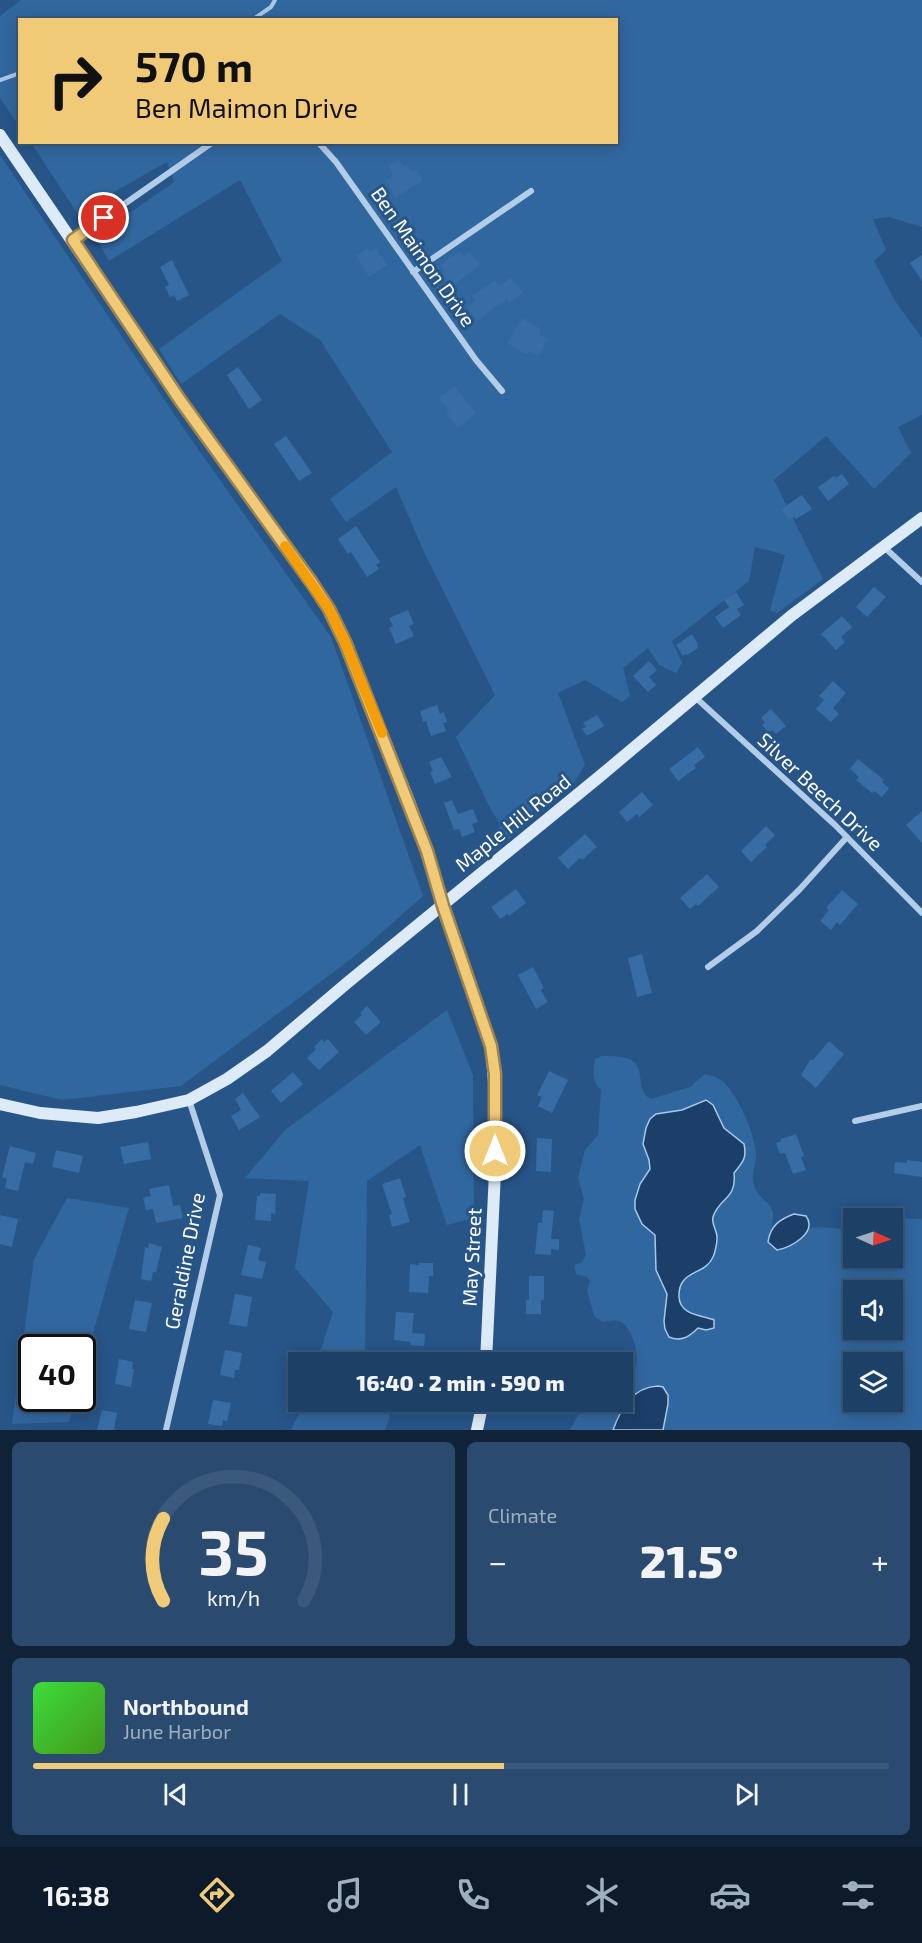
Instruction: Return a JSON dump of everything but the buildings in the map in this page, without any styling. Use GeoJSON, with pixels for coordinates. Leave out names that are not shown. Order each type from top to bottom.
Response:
{"type":"FeatureCollection","features":[{"type":"Feature","properties":{"kind":"street","name":"May Street"},"geometry":{"type":"LineString","coordinates":[[0,135],[180,400],[329,609],[345,642],[409,801],[484,1025],[493,1059],[496,1106],[495,1172],[486,1352]]}},
{"type":"Feature","properties":{"kind":"street"},"geometry":{"type":"LineString","coordinates":[[73,240],[210,144]]}},
{"type":"Feature","properties":{"kind":"street","name":"Ben Maimon Drive"},"geometry":{"type":"LineString","coordinates":[[320,144],[336,162],[488,377],[502,391]]}},
{"type":"Feature","properties":{"kind":"street"},"geometry":{"type":"LineString","coordinates":[[413,272],[531,191]]}},
{"type":"Feature","properties":{"kind":"street","name":"Maple Hill Road"},"geometry":{"type":"LineString","coordinates":[[0,1104],[40,1113],[98,1118],[189,1100],[227,1079],[267,1051],[791,616],[922,518]]}},
{"type":"Feature","properties":{"kind":"street"},"geometry":{"type":"LineString","coordinates":[[884,547],[922,582]]}},
{"type":"Feature","properties":{"kind":"street","name":"Silver Beech Drive"},"geometry":{"type":"LineString","coordinates":[[694,697],[847,837],[922,913]]}},
{"type":"Feature","properties":{"kind":"street"},"geometry":{"type":"LineString","coordinates":[[708,966],[757,931],[800,889],[847,837]]}},
{"type":"Feature","properties":{"kind":"street","name":"Geraldine Drive"},"geometry":{"type":"LineString","coordinates":[[166,1430],[220,1195],[189,1100]]}},
{"type":"Feature","properties":{"kind":"street"},"geometry":{"type":"LineString","coordinates":[[855,1120],[922,1106]]}},
{"type":"Feature","properties":{"kind":"street"},"geometry":{"type":"LineString","coordinates":[[477,1430],[481,1412]]}},
{"type":"Feature","properties":{"kind":"shaded area"},"geometry":{"type":"Polygon","coordinates":[[[21,0],[922,0],[922,227],[889,217],[873,219],[886,250],[874,261],[895,301],[922,338],[922,415],[898,427],[911,453],[874,489],[826,436],[774,480],[823,579],[777,613],[770,610],[785,555],[755,547],[749,581],[672,641],[682,663],[676,673],[659,665],[648,648],[623,668],[630,696],[622,702],[585,680],[558,693],[585,765],[571,787],[476,867],[460,858],[501,826],[456,737],[495,695],[424,552],[396,487],[346,522],[330,499],[392,452],[320,340],[280,314],[181,384],[159,349],[282,261],[240,180],[109,261],[95,237],[174,182],[167,162],[77,213],[32,144],[618,144],[618,18],[18,18],[18,125],[0,98],[0,16],[21,0]]]}},
{"type":"Feature","properties":{"kind":"shaded area"},"geometry":{"type":"Polygon","coordinates":[[[0,155],[186,432],[331,637],[423,896],[355,956],[181,1086],[62,1100],[0,1085],[0,155]]]}},
{"type":"Feature","properties":{"kind":"shaded area"},"geometry":{"type":"Polygon","coordinates":[[[447,1010],[473,1075],[474,1218],[447,1225],[420,1145],[367,1181],[365,1352],[320,1352],[333,1312],[295,1268],[309,1181],[245,1178],[285,1130],[447,1010]]]}},
{"type":"Feature","properties":{"kind":"shaded area"},"geometry":{"type":"Polygon","coordinates":[[[602,1056],[614,1056],[633,1061],[637,1066],[643,1090],[651,1099],[690,1087],[705,1074],[722,1081],[740,1106],[753,1137],[756,1156],[754,1185],[770,1206],[773,1214],[768,1242],[793,1244],[810,1228],[843,1229],[843,1268],[903,1268],[903,1218],[922,1219],[922,1430],[570,1430],[578,1415],[583,1412],[633,1412],[633,1367],[637,1360],[631,1333],[627,1328],[618,1321],[603,1322],[594,1316],[587,1290],[590,1281],[587,1277],[576,1274],[574,1265],[582,1262],[586,1255],[579,1219],[584,1198],[578,1178],[585,1150],[598,1135],[601,1090],[596,1083],[595,1059],[602,1056]]]}},
{"type":"Feature","properties":{"kind":"shaded area"},"geometry":{"type":"Polygon","coordinates":[[[706,1100],[713,1105],[724,1128],[744,1144],[745,1156],[734,1173],[733,1188],[730,1194],[719,1205],[713,1217],[717,1236],[713,1257],[704,1267],[687,1277],[680,1288],[679,1297],[683,1307],[687,1311],[714,1320],[714,1328],[706,1330],[698,1328],[688,1336],[677,1339],[669,1337],[665,1329],[667,1294],[656,1270],[655,1235],[642,1224],[635,1209],[635,1200],[640,1184],[650,1169],[643,1144],[650,1119],[656,1114],[682,1110],[706,1100]]]}},
{"type":"Feature","properties":{"kind":"shaded area"},"geometry":{"type":"Polygon","coordinates":[[[67,1198],[129,1208],[93,1334],[24,1334],[34,1259],[67,1198]]]}},
{"type":"Feature","properties":{"kind":"shaded area"},"geometry":{"type":"Polygon","coordinates":[[[794,1214],[806,1216],[809,1222],[806,1233],[795,1243],[777,1250],[768,1242],[773,1227],[784,1218],[794,1214]]]}},
{"type":"Feature","properties":{"kind":"shaded area"},"geometry":{"type":"Polygon","coordinates":[[[18,1379],[18,1412],[72,1412],[69,1422],[12,1424],[18,1379]]]}},
{"type":"Feature","properties":{"kind":"shaded area"},"geometry":{"type":"Polygon","coordinates":[[[649,1387],[663,1387],[668,1395],[663,1430],[613,1430],[621,1412],[633,1412],[633,1397],[649,1387]]]}},
{"type":"Feature","properties":{"kind":"shaded area"},"geometry":{"type":"Polygon","coordinates":[[[300,1412],[385,1412],[390,1416],[385,1430],[291,1430],[300,1412]]]}},
{"type":"Feature","properties":{"kind":"waterway"},"geometry":{"type":"LineString","coordinates":[[255,18],[271,7],[275,0]]}},
{"type":"Feature","properties":{"kind":"waterway"},"geometry":{"type":"LineString","coordinates":[[0,80],[18,74]]}},
{"type":"Feature","properties":{"kind":"slow traffic"},"geometry":{"type":"LineString","coordinates":[[285,546],[329,609],[382,733]]}},
{"type":"Feature","properties":{"kind":"route"},"geometry":{"type":"LineString","coordinates":[[104,218],[73,240],[180,400],[329,609],[369,699],[427,851],[443,906],[491,1046],[495,1074],[495,1151]]}}]}
